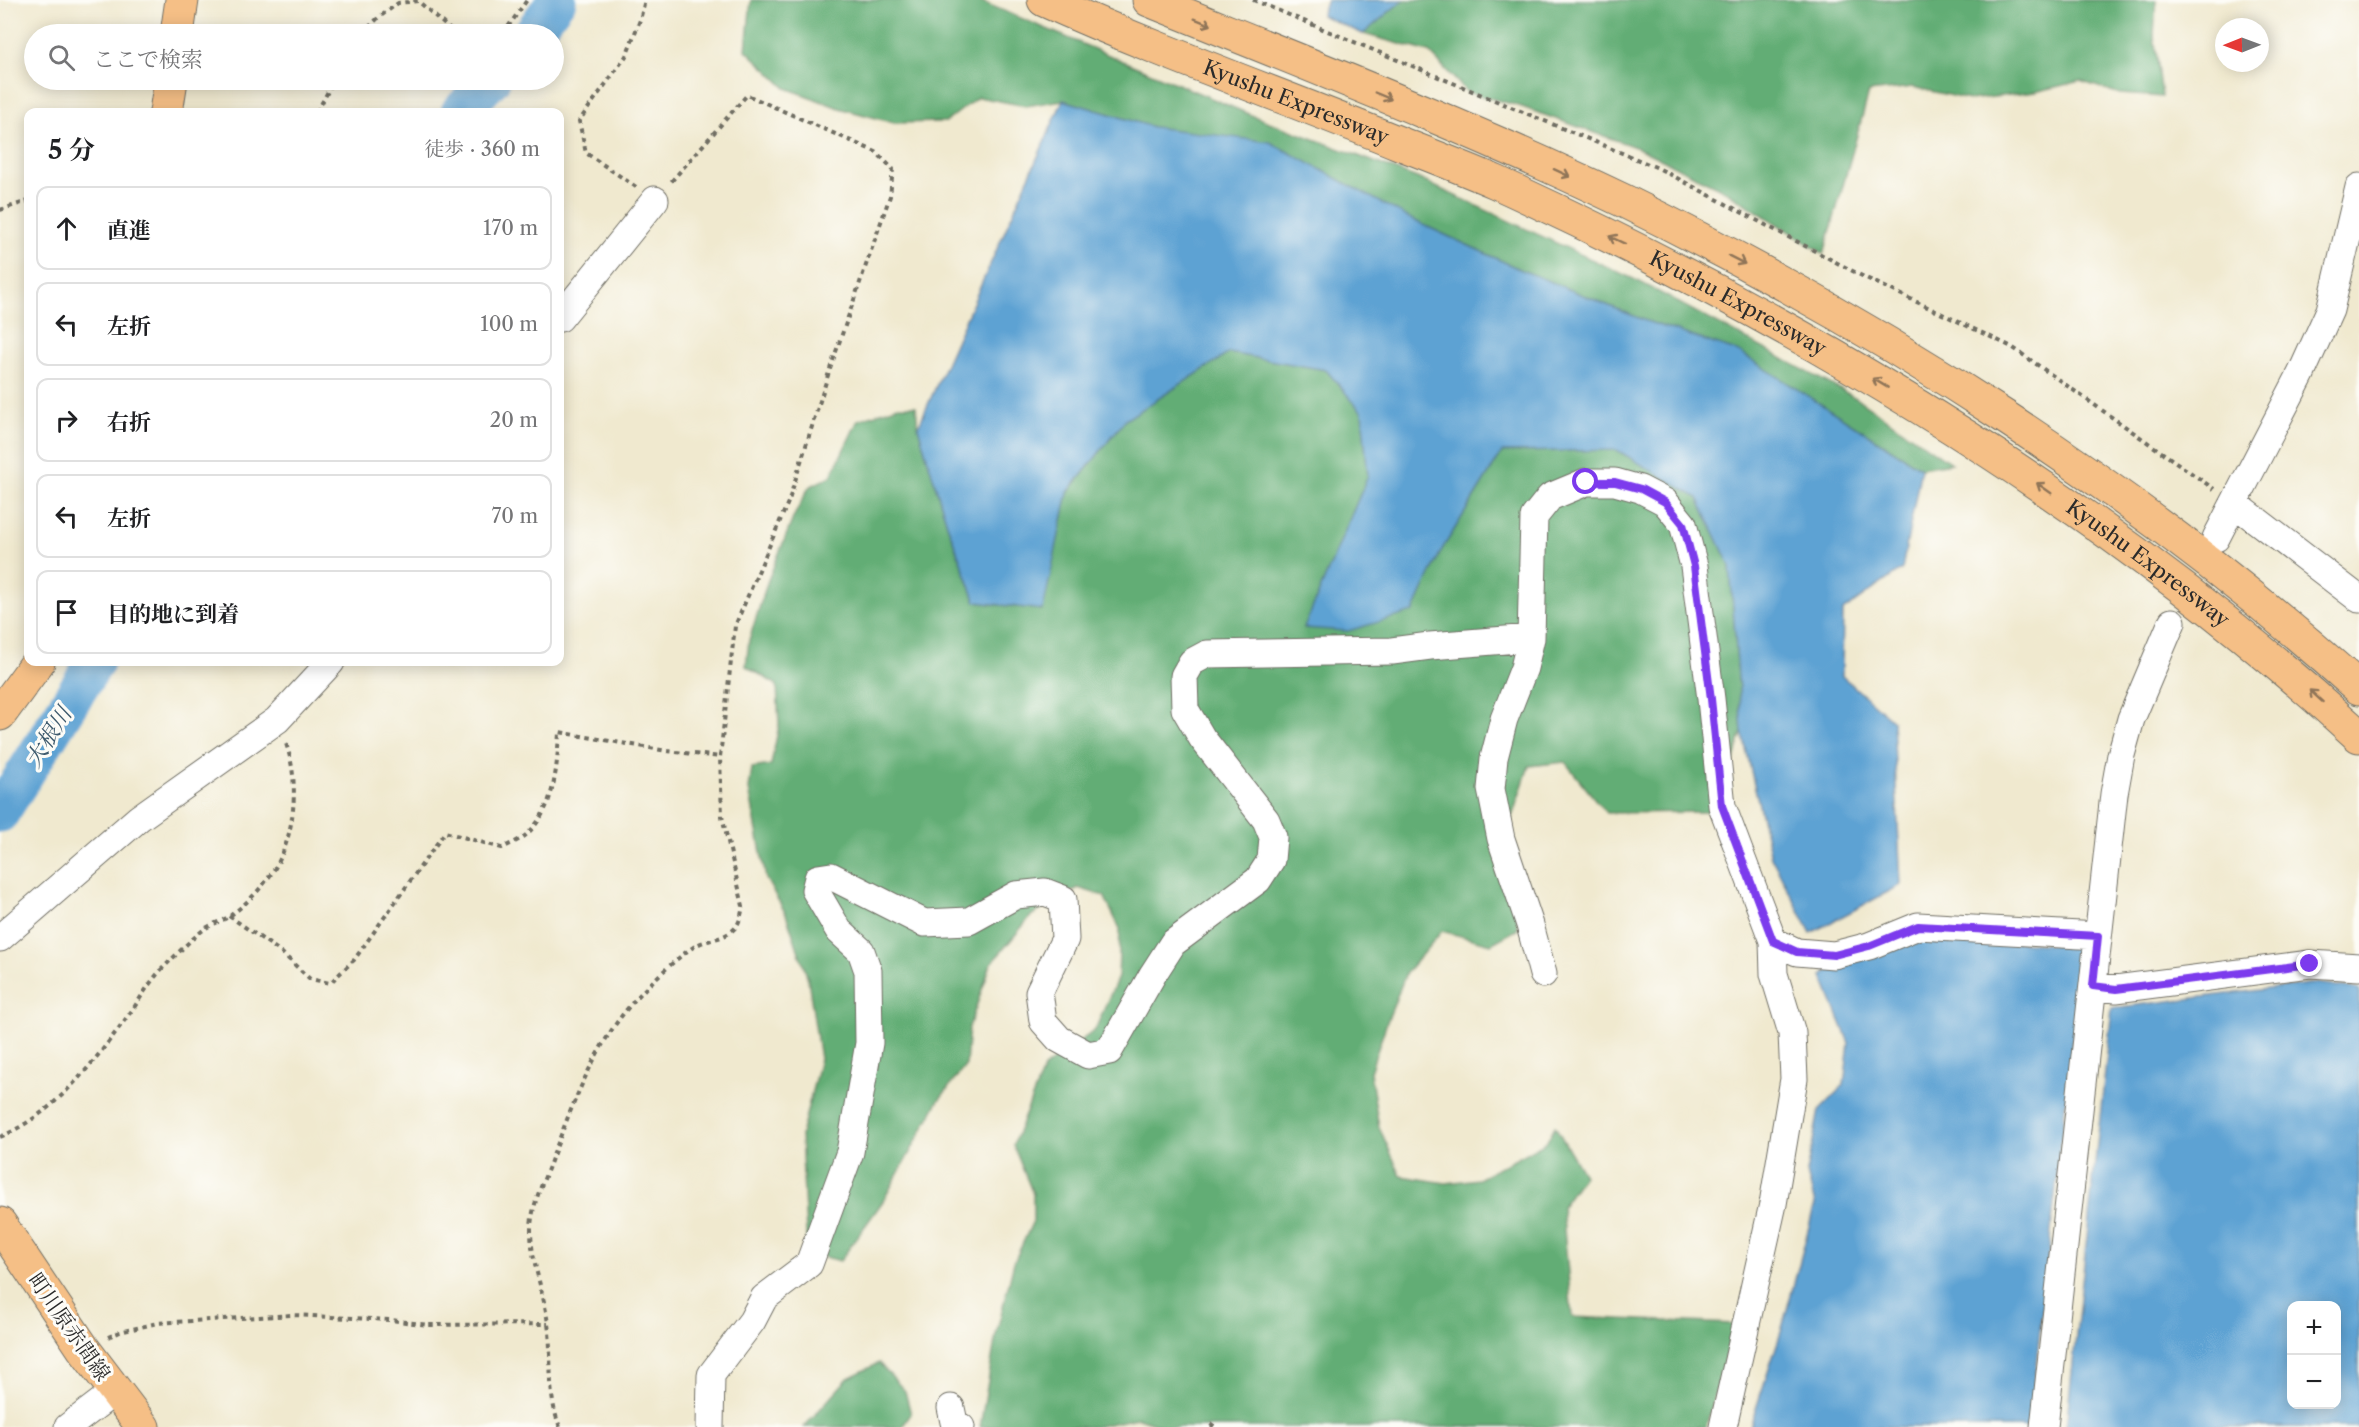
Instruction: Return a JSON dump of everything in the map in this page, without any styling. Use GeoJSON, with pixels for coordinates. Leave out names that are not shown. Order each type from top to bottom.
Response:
{"type":"FeatureCollection","features":[{"type":"Feature","properties":{"kind":"main road"},"geometry":{"type":"LineString","coordinates":[[179,24],[183,0]]}},
{"type":"Feature","properties":{"kind":"main road","name":"Kyushu Expressway"},"geometry":{"type":"LineString","coordinates":[[1044,0],[1492,180],[1621,241],[1740,303],[1934,415],[2101,528],[2304,686],[2359,736]]}},
{"type":"Feature","properties":{"kind":"main road","name":"Kyushu Expressway"},"geometry":{"type":"LineString","coordinates":[[1149,0],[1501,144],[1622,201],[1855,323],[2024,431],[2132,505],[2238,587],[2359,688]]}},
{"type":"Feature","properties":{"kind":"main road"},"geometry":{"type":"LineString","coordinates":[[167,108],[169,90]]}},
{"type":"Feature","properties":{"kind":"main road"},"geometry":{"type":"LineString","coordinates":[[0,714],[35,666]]}},
{"type":"Feature","properties":{"kind":"main road","name":"町川原赤間線"},"geometry":{"type":"LineString","coordinates":[[0,1224],[83,1348],[114,1392],[143,1427]]}},
{"type":"Feature","properties":{"kind":"street"},"geometry":{"type":"LineString","coordinates":[[2217,537],[2301,374],[2330,310],[2359,187]]}},
{"type":"Feature","properties":{"kind":"street"},"geometry":{"type":"LineString","coordinates":[[564,313],[655,200]]}},
{"type":"Feature","properties":{"kind":"street"},"geometry":{"type":"LineString","coordinates":[[1543,974],[1530,925],[1501,840],[1491,789],[1494,758],[1524,668],[1531,639],[1534,517],[1550,497],[1586,482],[1615,482],[1641,489],[1665,502],[1683,524],[1694,566],[1722,806],[1773,941],[1774,974],[1792,1033],[1794,1079],[1773,1204],[1723,1427]]}},
{"type":"Feature","properties":{"kind":"street"},"geometry":{"type":"LineString","coordinates":[[2234,503],[2359,599]]}},
{"type":"Feature","properties":{"kind":"street"},"geometry":{"type":"LineString","coordinates":[[2044,1427],[2114,794],[2131,719],[2172,622]]}},
{"type":"Feature","properties":{"kind":"street"},"geometry":{"type":"LineString","coordinates":[[710,1427],[711,1375],[752,1321],[764,1298],[809,1264],[850,1152],[869,1042],[868,970],[861,951],[839,931],[815,890],[818,878],[831,876],[924,923],[969,921],[1016,895],[1046,892],[1064,899],[1065,939],[1038,992],[1043,1021],[1059,1039],[1088,1055],[1109,1051],[1173,943],[1258,880],[1271,860],[1273,837],[1266,820],[1202,738],[1185,709],[1184,676],[1192,662],[1207,654],[1392,651],[1531,639]]}},
{"type":"Feature","properties":{"kind":"street"},"geometry":{"type":"LineString","coordinates":[[0,938],[139,818],[277,720],[327,666]]}},
{"type":"Feature","properties":{"kind":"street"},"geometry":{"type":"LineString","coordinates":[[1773,941],[1797,952],[1834,955],[1869,946],[1918,926],[2098,936]]}},
{"type":"Feature","properties":{"kind":"street"},"geometry":{"type":"LineString","coordinates":[[2093,986],[2116,989],[2310,964],[2359,967]]}},
{"type":"Feature","properties":{"kind":"street"},"geometry":{"type":"LineString","coordinates":[[68,1427],[114,1392]]}},
{"type":"Feature","properties":{"kind":"path"},"geometry":{"type":"LineString","coordinates":[[510,24],[526,0]]}},
{"type":"Feature","properties":{"kind":"path"},"geometry":{"type":"LineString","coordinates":[[560,1427],[552,1397],[548,1324],[533,1256],[531,1229],[534,1207],[573,1102],[598,1050],[623,1012],[648,986],[697,945],[724,936],[733,930],[741,918],[743,906],[722,816],[720,757],[735,626],[789,500],[829,372],[890,195],[893,169],[876,152],[747,95],[655,200],[586,153],[579,121],[626,56],[645,0]]}},
{"type":"Feature","properties":{"kind":"path"},"geometry":{"type":"LineString","coordinates":[[1253,0],[1658,168],[1864,277],[2012,347],[2234,503]]}},
{"type":"Feature","properties":{"kind":"path"},"geometry":{"type":"LineString","coordinates":[[374,24],[398,3],[418,2],[443,24]]}},
{"type":"Feature","properties":{"kind":"path"},"geometry":{"type":"LineString","coordinates":[[318,108],[328,90]]}},
{"type":"Feature","properties":{"kind":"path"},"geometry":{"type":"LineString","coordinates":[[0,210],[24,202]]}},
{"type":"Feature","properties":{"kind":"path"},"geometry":{"type":"LineString","coordinates":[[0,1137],[27,1124],[59,1099],[100,1051],[163,967],[206,928],[229,916],[266,881],[279,862],[288,838],[294,810],[290,752],[277,720]]}},
{"type":"Feature","properties":{"kind":"path"},"geometry":{"type":"LineString","coordinates":[[229,916],[280,952],[310,979],[330,983],[354,960],[445,832],[502,848],[526,836],[544,815],[553,789],[559,732],[667,751],[720,757]]}},
{"type":"Feature","properties":{"kind":"path"},"geometry":{"type":"LineString","coordinates":[[83,1348],[120,1332],[157,1323],[280,1316],[391,1320],[428,1325],[548,1324]]}},
{"type":"Feature","properties":{"kind":"green space"},"geometry":{"type":"Polygon","coordinates":[[[751,0],[978,0],[1256,117],[1417,178],[1640,282],[1856,398],[1951,463],[1921,468],[1739,352],[1646,321],[1208,135],[1153,127],[1063,100],[1026,106],[978,97],[946,122],[894,123],[839,108],[786,88],[746,50],[751,0]]]}},
{"type":"Feature","properties":{"kind":"green space"},"geometry":{"type":"Polygon","coordinates":[[[1403,0],[2156,0],[2154,35],[2162,97],[2120,94],[2080,81],[2035,92],[1969,100],[1913,87],[1869,92],[1824,254],[1727,192],[1638,148],[1519,106],[1467,92],[1429,52],[1363,34],[1403,0]]]}},
{"type":"Feature","properties":{"kind":"green space"},"geometry":{"type":"Polygon","coordinates":[[[1229,353],[1326,370],[1362,412],[1368,476],[1304,628],[1413,612],[1441,551],[1502,452],[1617,450],[1698,498],[1730,566],[1742,732],[1718,812],[1606,813],[1565,762],[1529,766],[1510,823],[1518,929],[1491,944],[1442,931],[1406,973],[1370,1072],[1379,1127],[1401,1176],[1446,1183],[1478,1179],[1546,1143],[1555,1126],[1584,1175],[1562,1206],[1572,1317],[1734,1324],[1706,1427],[1165,1427],[1138,1418],[1094,1427],[980,1427],[996,1335],[1014,1262],[1033,1221],[1033,1194],[1013,1145],[1044,1068],[1095,1030],[1118,977],[1120,929],[1104,896],[1078,888],[1032,915],[991,964],[969,1027],[966,1065],[939,1100],[883,1201],[840,1261],[807,1253],[801,1135],[820,1059],[808,979],[786,914],[766,879],[749,789],[752,768],[771,765],[779,725],[777,685],[746,666],[749,640],[768,580],[794,516],[809,487],[831,476],[858,420],[898,406],[916,406],[918,427],[947,524],[976,602],[1042,610],[1068,493],[1125,420],[1229,353]]]}},
{"type":"Feature","properties":{"kind":"green space"},"geometry":{"type":"Polygon","coordinates":[[[879,1363],[905,1391],[911,1414],[902,1427],[804,1427],[848,1378],[879,1363]]]}},
{"type":"Feature","properties":{"kind":"water"},"geometry":{"type":"Polygon","coordinates":[[[1327,0],[1403,0],[1363,34],[1321,15],[1327,0]]]}},
{"type":"Feature","properties":{"kind":"water"},"geometry":{"type":"Polygon","coordinates":[[[1063,100],[1153,127],[1270,142],[1415,221],[1517,268],[1646,321],[1739,352],[1921,468],[1902,569],[1843,611],[1842,676],[1893,721],[1901,885],[1811,933],[1771,857],[1742,732],[1730,566],[1698,498],[1617,450],[1502,452],[1441,551],[1413,612],[1348,631],[1304,628],[1368,476],[1362,412],[1326,370],[1229,353],[1125,420],[1068,492],[1043,610],[976,602],[947,524],[918,427],[1063,100]]]}},
{"type":"Feature","properties":{"kind":"water"},"geometry":{"type":"Polygon","coordinates":[[[1922,935],[2083,947],[2029,1427],[1750,1427],[1781,1332],[1815,1204],[1807,1173],[1819,1110],[1844,1085],[1849,1043],[1822,976],[1834,965],[1922,935]]]}},
{"type":"Feature","properties":{"kind":"water"},"geometry":{"type":"Polygon","coordinates":[[[2317,983],[2359,989],[2359,1427],[2066,1427],[2112,1008],[2317,983]]]}},
{"type":"Feature","properties":{"kind":"waterway","name":"大根川"},"geometry":{"type":"LineString","coordinates":[[539,24],[557,0]]}},
{"type":"Feature","properties":{"kind":"waterway","name":"大根川"},"geometry":{"type":"LineString","coordinates":[[464,108],[481,90]]}},
{"type":"Feature","properties":{"kind":"waterway","name":"大根川"},"geometry":{"type":"LineString","coordinates":[[0,813],[92,666]]}},
{"type":"Feature","properties":{"kind":"route"},"geometry":{"type":"LineString","coordinates":[[1586,482],[1615,482],[1641,489],[1665,502],[1683,524],[1694,566],[1722,806],[1773,941],[1797,952],[1834,955],[1869,946],[1918,926],[2098,936],[2093,986],[2116,989],[2310,964]]}}]}
